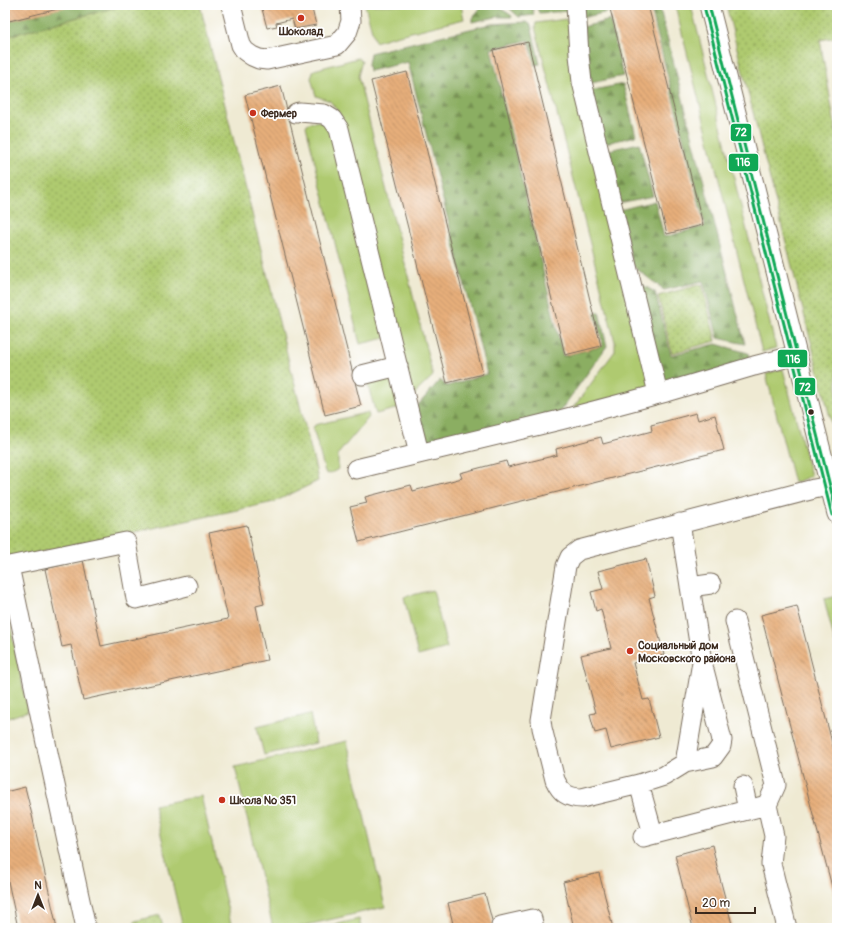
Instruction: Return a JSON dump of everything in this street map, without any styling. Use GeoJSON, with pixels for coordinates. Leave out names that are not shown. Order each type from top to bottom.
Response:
{"type":"FeatureCollection","features":[{"type":"Feature","properties":{"kind":"street"},"geometry":{"type":"LineString","coordinates":[[231,5],[241,45],[245,51],[252,56],[267,60],[337,45],[347,33],[351,21],[350,5]]}},
{"type":"Feature","properties":{"kind":"street"},"geometry":{"type":"LineString","coordinates":[[576,5],[582,82],[658,393]]}},
{"type":"Feature","properties":{"kind":"street"},"geometry":{"type":"LineString","coordinates":[[709,5],[837,514]]}},
{"type":"Feature","properties":{"kind":"street"},"geometry":{"type":"LineString","coordinates":[[296,113],[324,114],[332,119],[339,129],[419,453]]}},
{"type":"Feature","properties":{"kind":"street"},"geometry":{"type":"LineString","coordinates":[[356,469],[560,420],[797,355]]}},
{"type":"Feature","properties":{"kind":"street"},"geometry":{"type":"LineString","coordinates":[[362,375],[398,366]]}},
{"type":"Feature","properties":{"kind":"street"},"geometry":{"type":"LineString","coordinates":[[680,523],[702,662],[727,746],[718,752],[713,758],[685,763],[664,776],[639,784],[582,798],[569,796],[563,793],[555,780],[542,728],[542,720],[566,566],[570,557],[579,550],[680,523],[830,486]]}},
{"type":"Feature","properties":{"kind":"street"},"geometry":{"type":"LineString","coordinates":[[86,928],[7,566],[126,542],[136,599],[187,586]]}},
{"type":"Feature","properties":{"kind":"street"},"geometry":{"type":"LineString","coordinates":[[690,586],[711,584]]}},
{"type":"Feature","properties":{"kind":"street"},"geometry":{"type":"LineString","coordinates":[[735,621],[776,785],[767,805],[774,836],[770,864],[787,928]]}},
{"type":"Feature","properties":{"kind":"street"},"geometry":{"type":"LineString","coordinates":[[685,763],[702,662]]}},
{"type":"Feature","properties":{"kind":"street"},"geometry":{"type":"LineString","coordinates":[[639,784],[648,836],[767,805]]}},
{"type":"Feature","properties":{"kind":"street"},"geometry":{"type":"LineString","coordinates":[[742,786],[748,810]]}},
{"type":"Feature","properties":{"kind":"street"},"geometry":{"type":"LineString","coordinates":[[500,926],[532,919],[534,928]]}},
{"type":"Feature","properties":{"kind":"green space"},"geometry":{"type":"Polygon","coordinates":[[[72,5],[124,5],[5,37],[5,22],[72,5]]]}},
{"type":"Feature","properties":{"kind":"green space"},"geometry":{"type":"Polygon","coordinates":[[[124,5],[200,5],[318,481],[274,502],[5,560],[5,37],[124,5]]]}},
{"type":"Feature","properties":{"kind":"green space"},"geometry":{"type":"Polygon","coordinates":[[[365,5],[461,5],[464,19],[375,42],[365,5]]]}},
{"type":"Feature","properties":{"kind":"green space"},"geometry":{"type":"Polygon","coordinates":[[[483,5],[496,5],[512,17],[496,17],[472,22],[472,18],[483,5]]]}},
{"type":"Feature","properties":{"kind":"green space"},"geometry":{"type":"Polygon","coordinates":[[[512,5],[532,5],[534,15],[519,17],[509,8],[512,5]]]}},
{"type":"Feature","properties":{"kind":"green space"},"geometry":{"type":"Polygon","coordinates":[[[536,5],[570,5],[570,11],[539,13],[536,5]]]}},
{"type":"Feature","properties":{"kind":"green space"},"geometry":{"type":"Polygon","coordinates":[[[581,5],[606,5],[608,12],[581,18],[581,5]]]}},
{"type":"Feature","properties":{"kind":"green space"},"geometry":{"type":"Polygon","coordinates":[[[650,5],[659,5],[745,344],[718,338],[703,281],[664,290],[633,266],[619,210],[655,201],[664,237],[705,226],[650,5]]]}},
{"type":"Feature","properties":{"kind":"green space"},"geometry":{"type":"Polygon","coordinates":[[[675,5],[691,5],[776,348],[762,352],[675,5]]]}},
{"type":"Feature","properties":{"kind":"green space"},"geometry":{"type":"Polygon","coordinates":[[[726,5],[837,5],[837,37],[820,40],[837,137],[837,445],[726,5]]]}},
{"type":"Feature","properties":{"kind":"green space"},"geometry":{"type":"Polygon","coordinates":[[[566,19],[570,27],[651,388],[573,408],[615,351],[615,342],[535,27],[536,23],[566,19]]]}},
{"type":"Feature","properties":{"kind":"green space"},"geometry":{"type":"Polygon","coordinates":[[[610,20],[623,76],[587,84],[583,27],[610,20]]]}},
{"type":"Feature","properties":{"kind":"green space"},"geometry":{"type":"Polygon","coordinates":[[[527,22],[531,25],[540,64],[535,65],[529,40],[491,49],[563,356],[603,346],[595,313],[599,312],[607,346],[556,417],[421,449],[412,412],[440,380],[447,386],[487,374],[408,62],[369,71],[368,64],[370,53],[491,24],[527,22]]]}},
{"type":"Feature","properties":{"kind":"green space"},"geometry":{"type":"Polygon","coordinates":[[[358,58],[362,61],[358,76],[433,376],[409,399],[339,113],[330,101],[316,96],[311,78],[314,70],[358,58]]]}},
{"type":"Feature","properties":{"kind":"green space"},"geometry":{"type":"Polygon","coordinates":[[[623,84],[636,136],[602,144],[589,91],[623,84]]]}},
{"type":"Feature","properties":{"kind":"green space"},"geometry":{"type":"Polygon","coordinates":[[[325,120],[335,131],[386,338],[360,344],[306,126],[308,123],[325,120]]]}},
{"type":"Feature","properties":{"kind":"green space"},"geometry":{"type":"Polygon","coordinates":[[[639,143],[653,196],[618,203],[605,151],[639,143]]]}},
{"type":"Feature","properties":{"kind":"green space"},"geometry":{"type":"Polygon","coordinates":[[[633,280],[655,292],[671,355],[716,344],[748,353],[751,364],[660,388],[633,280]]]}},
{"type":"Feature","properties":{"kind":"green space"},"geometry":{"type":"Polygon","coordinates":[[[702,284],[716,341],[672,353],[658,296],[702,284]]]}},
{"type":"Feature","properties":{"kind":"green space"},"geometry":{"type":"Polygon","coordinates":[[[783,369],[811,476],[794,483],[766,374],[783,369]]]}},
{"type":"Feature","properties":{"kind":"green space"},"geometry":{"type":"Polygon","coordinates":[[[394,371],[403,407],[376,414],[366,378],[394,371]]]}},
{"type":"Feature","properties":{"kind":"green space"},"geometry":{"type":"Polygon","coordinates":[[[368,413],[369,417],[338,454],[338,469],[328,474],[325,472],[313,428],[315,425],[368,413]]]}},
{"type":"Feature","properties":{"kind":"green space"},"geometry":{"type":"Polygon","coordinates":[[[433,590],[447,648],[418,656],[404,597],[433,590]]]}},
{"type":"Feature","properties":{"kind":"green space"},"geometry":{"type":"Polygon","coordinates":[[[837,596],[837,650],[824,599],[837,596]]]}},
{"type":"Feature","properties":{"kind":"green space"},"geometry":{"type":"Polygon","coordinates":[[[5,601],[28,711],[5,719],[5,601]]]}},
{"type":"Feature","properties":{"kind":"green space"},"geometry":{"type":"Polygon","coordinates":[[[310,714],[316,743],[264,755],[257,727],[310,714]]]}},
{"type":"Feature","properties":{"kind":"green space"},"geometry":{"type":"Polygon","coordinates":[[[347,741],[385,907],[294,928],[273,928],[235,767],[347,741]]]}},
{"type":"Feature","properties":{"kind":"green space"},"geometry":{"type":"Polygon","coordinates":[[[201,796],[232,928],[183,928],[154,805],[201,796]]]}},
{"type":"Feature","properties":{"kind":"green space"},"geometry":{"type":"Polygon","coordinates":[[[160,915],[163,928],[136,928],[135,921],[160,915]]]}},
{"type":"Feature","properties":{"kind":"green space"},"geometry":{"type":"Polygon","coordinates":[[[359,919],[361,928],[322,928],[359,919]]]}},
{"type":"Feature","properties":{"kind":"building"},"geometry":{"type":"Polygon","coordinates":[[[5,5],[70,5],[70,6],[5,22],[5,5]]]}},
{"type":"Feature","properties":{"kind":"building"},"geometry":{"type":"Polygon","coordinates":[[[261,5],[311,5],[316,25],[295,29],[292,19],[276,23],[277,26],[267,28],[261,5]]]}},
{"type":"Feature","properties":{"kind":"building"},"geometry":{"type":"Polygon","coordinates":[[[609,5],[648,5],[703,225],[667,234],[609,5]]]}},
{"type":"Feature","properties":{"kind":"building"},"geometry":{"type":"Polygon","coordinates":[[[528,42],[601,346],[565,355],[493,50],[528,42]]]}},
{"type":"Feature","properties":{"kind":"building"},"geometry":{"type":"Polygon","coordinates":[[[407,72],[483,374],[447,383],[371,81],[407,72]]]}},
{"type":"Feature","properties":{"kind":"building"},"geometry":{"type":"Polygon","coordinates":[[[281,86],[361,406],[325,415],[245,95],[281,86]]]}},
{"type":"Feature","properties":{"kind":"building"},"geometry":{"type":"Polygon","coordinates":[[[696,413],[698,420],[715,415],[724,450],[359,542],[350,507],[367,503],[365,497],[411,485],[413,491],[462,478],[460,473],[506,461],[508,467],[557,455],[556,449],[601,437],[603,444],[652,431],[651,425],[696,413]]]}},
{"type":"Feature","properties":{"kind":"building"},"geometry":{"type":"Polygon","coordinates":[[[247,525],[264,604],[256,606],[267,660],[83,700],[71,645],[62,647],[45,569],[83,560],[101,646],[228,619],[209,533],[247,525]]]}},
{"type":"Feature","properties":{"kind":"building","name":"Социальный дом Московского района"},"geometry":{"type":"Polygon","coordinates":[[[646,559],[655,596],[649,598],[664,655],[633,663],[643,700],[649,699],[659,737],[611,749],[606,730],[595,733],[590,714],[596,713],[581,655],[611,648],[601,609],[596,611],[591,592],[603,589],[598,571],[646,559]]]}},
{"type":"Feature","properties":{"kind":"building"},"geometry":{"type":"Polygon","coordinates":[[[797,606],[837,762],[837,906],[761,615],[797,606]]]}},
{"type":"Feature","properties":{"kind":"building"},"geometry":{"type":"Polygon","coordinates":[[[25,787],[57,928],[18,928],[5,867],[5,792],[25,787]]]}},
{"type":"Feature","properties":{"kind":"building"},"geometry":{"type":"Polygon","coordinates":[[[712,845],[733,928],[693,928],[675,855],[712,845]]]}},
{"type":"Feature","properties":{"kind":"building"},"geometry":{"type":"Polygon","coordinates":[[[599,873],[613,928],[574,928],[563,882],[599,873]]]}},
{"type":"Feature","properties":{"kind":"building"},"geometry":{"type":"Polygon","coordinates":[[[485,894],[494,928],[454,928],[448,903],[485,894]]]}},
{"type":"Feature","properties":{"kind":"transit line","name":"72"},"geometry":{"type":"LineString","coordinates":[[709,5],[837,514]]}},
{"type":"Feature","properties":{"kind":"transit line","name":"116"},"geometry":{"type":"LineString","coordinates":[[704,6],[832,515]]}},
{"type":"Feature","properties":{"kind":"place","name":"Шоколад"},"geometry":{"type":"Point","coordinates":[301,18]}},
{"type":"Feature","properties":{"kind":"place","name":"Фермер"},"geometry":{"type":"Point","coordinates":[253,113]}},
{"type":"Feature","properties":{"kind":"place","name":"Социальный дом Московского района"},"geometry":{"type":"Point","coordinates":[630,651]}},
{"type":"Feature","properties":{"kind":"place","name":"Школа № 351"},"geometry":{"type":"Point","coordinates":[222,800]}}]}
